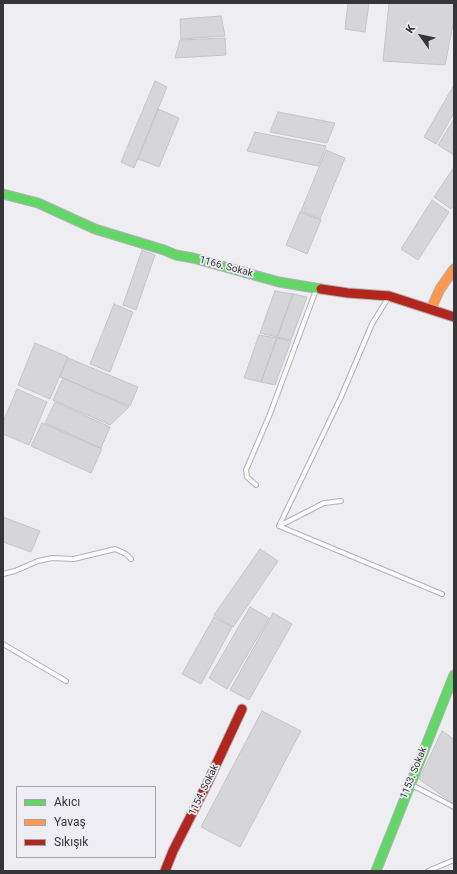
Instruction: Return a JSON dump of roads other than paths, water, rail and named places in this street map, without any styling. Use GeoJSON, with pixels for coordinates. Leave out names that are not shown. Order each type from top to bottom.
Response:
{"type":"FeatureCollection","features":[{"type":"Feature","properties":{"kind":"street","name":"1166. Sokak"},"geometry":{"type":"LineString","coordinates":[[3,194],[38,203],[95,229],[176,255],[194,258],[279,282],[348,293],[389,296],[454,317]]}},
{"type":"Feature","properties":{"kind":"street"},"geometry":{"type":"LineString","coordinates":[[431,309],[440,289],[454,269]]}},
{"type":"Feature","properties":{"kind":"street","name":"1153. Sokak"},"geometry":{"type":"LineString","coordinates":[[376,871],[454,674]]}},
{"type":"Feature","properties":{"kind":"street","name":"1154. Sokak"},"geometry":{"type":"LineString","coordinates":[[165,871],[173,851],[208,782],[242,709]]}},
{"type":"Feature","properties":{"kind":"lane"},"geometry":{"type":"LineString","coordinates":[[256,485],[247,477],[246,470],[270,414],[317,288]]}},
{"type":"Feature","properties":{"kind":"lane"},"geometry":{"type":"LineString","coordinates":[[279,526],[341,397],[372,324],[389,296]]}},
{"type":"Feature","properties":{"kind":"lane"},"geometry":{"type":"LineString","coordinates":[[279,526],[324,504],[341,501]]}},
{"type":"Feature","properties":{"kind":"lane"},"geometry":{"type":"LineString","coordinates":[[279,526],[442,594]]}},
{"type":"Feature","properties":{"kind":"lane"},"geometry":{"type":"LineString","coordinates":[[3,574],[15,571],[38,561],[52,558],[74,559],[115,549],[126,554],[131,559]]}},
{"type":"Feature","properties":{"kind":"lane"},"geometry":{"type":"LineString","coordinates":[[3,644],[66,680]]}},
{"type":"Feature","properties":{"kind":"lane"},"geometry":{"type":"LineString","coordinates":[[410,784],[454,807]]}},
{"type":"Feature","properties":{"kind":"lane"},"geometry":{"type":"LineString","coordinates":[[428,871],[454,860]]}}]}
